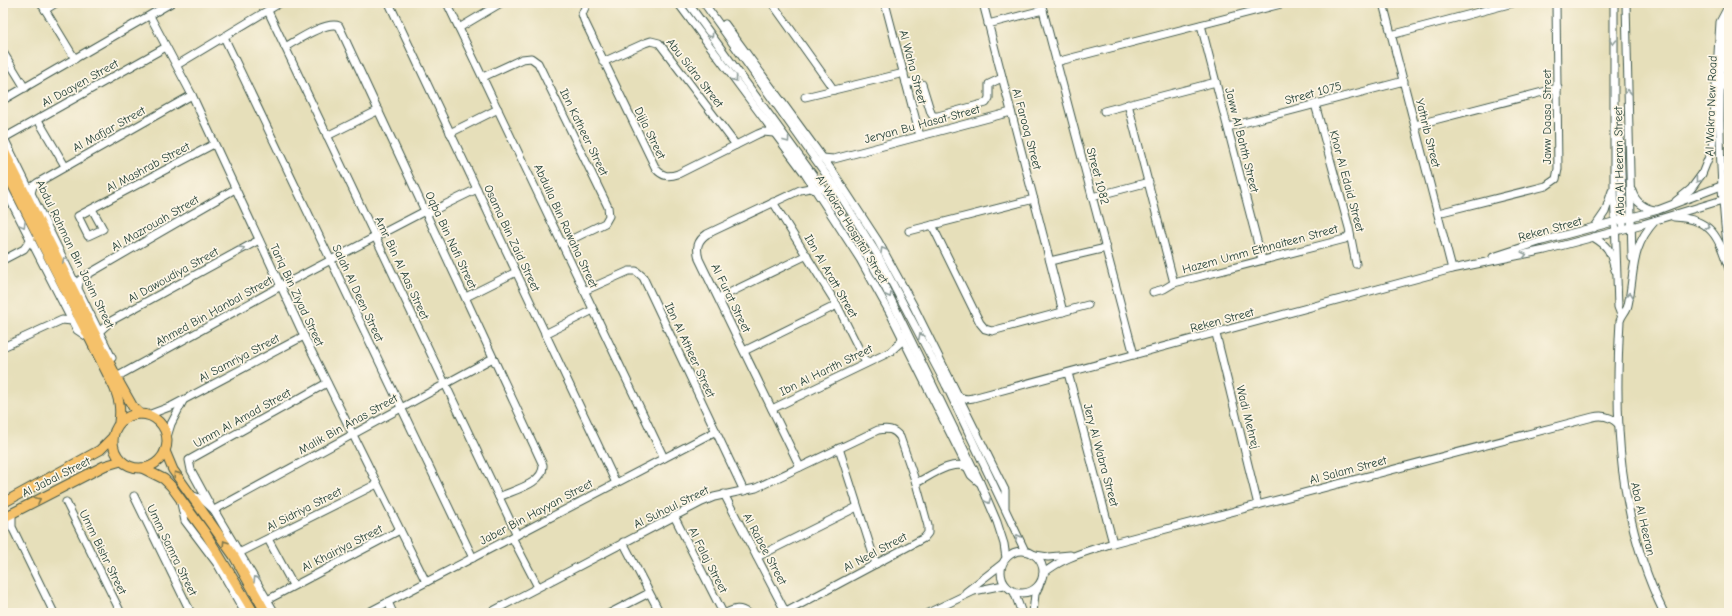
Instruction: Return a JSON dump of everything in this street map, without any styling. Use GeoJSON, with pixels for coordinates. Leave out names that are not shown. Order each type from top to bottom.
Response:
{"type":"FeatureCollection","features":[{"type":"Feature","properties":{"kind":"main road","name":"Abdul Rahman Bin Jasim Street"},"geometry":{"type":"LineString","coordinates":[[3,149],[20,177],[54,254],[133,407],[144,414]]}},
{"type":"Feature","properties":{"kind":"main road"},"geometry":{"type":"LineString","coordinates":[[17,164],[20,177]]}},
{"type":"Feature","properties":{"kind":"main road","name":"Abdul Rahman Bin Jasim Street"},"geometry":{"type":"LineString","coordinates":[[3,166],[34,237],[90,339],[119,400],[121,410],[119,422]]}},
{"type":"Feature","properties":{"kind":"main road"},"geometry":{"type":"LineString","coordinates":[[34,237],[54,254]]}},
{"type":"Feature","properties":{"kind":"main road"},"geometry":{"type":"LineString","coordinates":[[144,414],[157,420],[164,428],[167,437],[165,451],[156,463],[142,468],[135,468],[121,461],[116,455],[112,438],[119,422],[125,418],[144,414]]}},
{"type":"Feature","properties":{"kind":"main road","name":"Al Jabal Street"},"geometry":{"type":"LineString","coordinates":[[5,501],[100,450],[112,438]]}},
{"type":"Feature","properties":{"kind":"main road"},"geometry":{"type":"LineString","coordinates":[[165,451],[173,470],[234,556],[266,613]]}},
{"type":"Feature","properties":{"kind":"main road","name":"Al Jabal Street"},"geometry":{"type":"LineString","coordinates":[[3,518],[104,466],[121,461]]}},
{"type":"Feature","properties":{"kind":"main road"},"geometry":{"type":"LineString","coordinates":[[142,468],[164,479],[180,498],[220,556],[254,613]]}},
{"type":"Feature","properties":{"kind":"street"},"geometry":{"type":"LineString","coordinates":[[40,3],[75,59]]}},
{"type":"Feature","properties":{"kind":"street"},"geometry":{"type":"LineString","coordinates":[[45,10],[56,3]]}},
{"type":"Feature","properties":{"kind":"street"},"geometry":{"type":"LineString","coordinates":[[3,100],[171,3]]}},
{"type":"Feature","properties":{"kind":"street"},"geometry":{"type":"LineString","coordinates":[[177,65],[280,3]]}},
{"type":"Feature","properties":{"kind":"street","name":"Osama Bin Zaid Street"},"geometry":{"type":"LineString","coordinates":[[389,3],[616,483]]}},
{"type":"Feature","properties":{"kind":"street","name":"Abdulla Bin Rawaha Street"},"geometry":{"type":"LineString","coordinates":[[447,3],[664,458]]}},
{"type":"Feature","properties":{"kind":"street"},"geometry":{"type":"LineString","coordinates":[[459,28],[502,3]]}},
{"type":"Feature","properties":{"kind":"street","name":"Dijla Street"},"geometry":{"type":"LineString","coordinates":[[587,3],[582,14],[603,62],[656,169],[660,174],[665,176],[678,174],[758,134],[769,132],[774,133]]}},
{"type":"Feature","properties":{"kind":"street","name":"Al Wakra Hospital Street"},"geometry":{"type":"LineString","coordinates":[[678,3],[805,174],[860,259],[909,351],[958,451],[971,475],[980,482]]}},
{"type":"Feature","properties":{"kind":"street","name":"Al Wakra Hospital Street"},"geometry":{"type":"LineString","coordinates":[[688,3],[829,197],[859,242],[885,287],[980,482],[997,522],[1004,544],[1004,561]]}},
{"type":"Feature","properties":{"kind":"street","name":"Al Wakra Hospital Street"},"geometry":{"type":"LineString","coordinates":[[704,3],[835,187],[884,267],[946,385],[1025,551]]}},
{"type":"Feature","properties":{"kind":"street","name":"Al Wakra Hospital Street"},"geometry":{"type":"LineString","coordinates":[[710,3],[833,172],[894,269],[1005,490],[1005,509]]}},
{"type":"Feature","properties":{"kind":"street"},"geometry":{"type":"LineString","coordinates":[[772,3],[834,90]]}},
{"type":"Feature","properties":{"kind":"street","name":"Al Waha Street"},"geometry":{"type":"LineString","coordinates":[[885,3],[920,136]]}},
{"type":"Feature","properties":{"kind":"street","name":"Al Farooq Street"},"geometry":{"type":"LineString","coordinates":[[983,3],[1063,312]]}},
{"type":"Feature","properties":{"kind":"street"},"geometry":{"type":"LineString","coordinates":[[1056,62],[1285,3]]}},
{"type":"Feature","properties":{"kind":"street","name":"Yathrib Street"},"geometry":{"type":"LineString","coordinates":[[1383,3],[1452,269]]}},
{"type":"Feature","properties":{"kind":"street"},"geometry":{"type":"LineString","coordinates":[[1392,35],[1513,3]]}},
{"type":"Feature","properties":{"kind":"street","name":"Jaww Daasa Street"},"geometry":{"type":"LineString","coordinates":[[1438,213],[1552,183],[1556,179],[1558,169],[1558,88],[1556,3]]}},
{"type":"Feature","properties":{"kind":"street","name":"Aba Al Heeran Street"},"geometry":{"type":"LineString","coordinates":[[1614,3],[1614,187],[1619,221],[1616,231],[1618,307],[1622,316],[1617,390],[1619,425]]}},
{"type":"Feature","properties":{"kind":"street","name":"Aba Al Heeran Street"},"geometry":{"type":"LineString","coordinates":[[1622,316],[1628,308],[1632,272],[1626,3]]}},
{"type":"Feature","properties":{"kind":"street"},"geometry":{"type":"LineString","coordinates":[[1669,206],[1691,189],[1706,166],[1712,149],[1720,22],[1728,5]]}},
{"type":"Feature","properties":{"kind":"street","name":"Al Wakra New Road"},"geometry":{"type":"LineString","coordinates":[[1728,5],[1720,110],[1721,186],[1726,199],[1729,261]]}},
{"type":"Feature","properties":{"kind":"street"},"geometry":{"type":"LineString","coordinates":[[988,24],[1042,6]]}},
{"type":"Feature","properties":{"kind":"street","name":"Street 1082"},"geometry":{"type":"LineString","coordinates":[[1042,6],[1134,355]]}},
{"type":"Feature","properties":{"kind":"street","name":"Amr Bin Al Aas Street"},"geometry":{"type":"LineString","coordinates":[[268,11],[499,497],[538,587]]}},
{"type":"Feature","properties":{"kind":"street","name":"Tariq Bin Ziyad Street"},"geometry":{"type":"LineString","coordinates":[[150,16],[192,95],[304,336],[426,582]]}},
{"type":"Feature","properties":{"kind":"street","name":"Oqba Bin Nafi Street"},"geometry":{"type":"LineString","coordinates":[[285,47],[325,27],[335,24],[339,26],[379,110],[543,465],[543,471],[539,479],[499,497]]}},
{"type":"Feature","properties":{"kind":"street","name":"Jaww Al Bahth Street"},"geometry":{"type":"LineString","coordinates":[[1201,24],[1262,260]]}},
{"type":"Feature","properties":{"kind":"street","name":"Salah Al Deen Street"},"geometry":{"type":"LineString","coordinates":[[224,37],[472,558]]}},
{"type":"Feature","properties":{"kind":"street"},"geometry":{"type":"LineString","coordinates":[[1725,39],[1729,53]]}},
{"type":"Feature","properties":{"kind":"street","name":"Abu Sidra Street"},"geometry":{"type":"LineString","coordinates":[[603,62],[645,43],[651,41],[659,43],[736,144]]}},
{"type":"Feature","properties":{"kind":"street","name":"Al Daayen Street"},"geometry":{"type":"LineString","coordinates":[[4,137],[38,120],[166,47]]}},
{"type":"Feature","properties":{"kind":"street"},"geometry":{"type":"LineString","coordinates":[[3,52],[25,88]]}},
{"type":"Feature","properties":{"kind":"street","name":"Ibn Katheer Street"},"geometry":{"type":"LineString","coordinates":[[483,77],[522,59],[531,58],[538,64],[608,207],[609,216],[605,223],[562,244]]}},
{"type":"Feature","properties":{"kind":"street"},"geometry":{"type":"LineString","coordinates":[[805,97],[904,72]]}},
{"type":"Feature","properties":{"kind":"street"},"geometry":{"type":"LineString","coordinates":[[906,83],[914,82],[922,84],[930,113],[933,116],[938,116],[986,103],[989,98],[990,84],[1002,78]]}},
{"type":"Feature","properties":{"kind":"street","name":"Street 1075"},"geometry":{"type":"LineString","coordinates":[[1228,127],[1315,104],[1361,88],[1404,81]]}},
{"type":"Feature","properties":{"kind":"street"},"geometry":{"type":"LineString","coordinates":[[1104,111],[1216,82]]}},
{"type":"Feature","properties":{"kind":"street"},"geometry":{"type":"LineString","coordinates":[[1415,125],[1558,88]]}},
{"type":"Feature","properties":{"kind":"street","name":"Al Mafjar Street"},"geometry":{"type":"LineString","coordinates":[[31,193],[33,186],[37,183],[192,95]]}},
{"type":"Feature","properties":{"kind":"street"},"geometry":{"type":"LineString","coordinates":[[1128,104],[1174,283]]}},
{"type":"Feature","properties":{"kind":"street","name":"Khor Al Edaid Street"},"geometry":{"type":"LineString","coordinates":[[1315,104],[1356,264]]}},
{"type":"Feature","properties":{"kind":"street"},"geometry":{"type":"LineString","coordinates":[[1613,105],[1620,130],[1619,221],[1624,226],[1632,228],[1726,199],[1729,191],[1721,186]]}},
{"type":"Feature","properties":{"kind":"street"},"geometry":{"type":"LineString","coordinates":[[450,132],[498,109]]}},
{"type":"Feature","properties":{"kind":"street"},"geometry":{"type":"LineString","coordinates":[[327,136],[379,110]]}},
{"type":"Feature","properties":{"kind":"street","name":"Jeryan Bu Hasat Street"},"geometry":{"type":"LineString","coordinates":[[822,158],[834,159],[1011,112]]}},
{"type":"Feature","properties":{"kind":"street"},"geometry":{"type":"LineString","coordinates":[[758,134],[763,124],[763,118]]}},
{"type":"Feature","properties":{"kind":"street"},"geometry":{"type":"LineString","coordinates":[[38,120],[65,166]]}},
{"type":"Feature","properties":{"kind":"street"},"geometry":{"type":"LineString","coordinates":[[4,137],[17,164]]}},
{"type":"Feature","properties":{"kind":"street","name":"Al Mashrab Street"},"geometry":{"type":"LineString","coordinates":[[92,208],[214,144]]}},
{"type":"Feature","properties":{"kind":"street"},"geometry":{"type":"LineString","coordinates":[[835,187],[833,167],[835,161],[839,157]]}},
{"type":"Feature","properties":{"kind":"street"},"geometry":{"type":"LineString","coordinates":[[800,190],[805,181],[805,174]]}},
{"type":"Feature","properties":{"kind":"street"},"geometry":{"type":"LineString","coordinates":[[20,177],[30,182],[37,183]]}},
{"type":"Feature","properties":{"kind":"street","name":"Abdul Rahman Bin Jasim Street"},"geometry":{"type":"LineString","coordinates":[[20,177],[31,193],[72,274],[120,380]]}},
{"type":"Feature","properties":{"kind":"street"},"geometry":{"type":"LineString","coordinates":[[1092,197],[1148,182]]}},
{"type":"Feature","properties":{"kind":"street"},"geometry":{"type":"LineString","coordinates":[[1631,218],[1658,210],[1729,183]]}},
{"type":"Feature","properties":{"kind":"street","name":"Abdul Rahman Bin Jasim Street"},"geometry":{"type":"LineString","coordinates":[[3,186],[34,237],[39,256],[77,330],[90,339]]}},
{"type":"Feature","properties":{"kind":"street"},"geometry":{"type":"LineString","coordinates":[[1594,228],[1605,212],[1614,187]]}},
{"type":"Feature","properties":{"kind":"street"},"geometry":{"type":"LineString","coordinates":[[1631,187],[1637,201],[1643,206],[1658,210]]}},
{"type":"Feature","properties":{"kind":"street","name":"Al Furat Street"},"geometry":{"type":"LineString","coordinates":[[800,467],[699,259],[698,244],[707,234],[800,190],[810,188],[829,197]]}},
{"type":"Feature","properties":{"kind":"street","name":"Ahmed Bin Hanbal Street"},"geometry":{"type":"LineString","coordinates":[[120,380],[281,286],[375,236],[477,189]]}},
{"type":"Feature","properties":{"kind":"street","name":"Al Mazrouah Street"},"geometry":{"type":"LineString","coordinates":[[78,287],[80,280],[85,276],[235,190]]}},
{"type":"Feature","properties":{"kind":"street"},"geometry":{"type":"LineString","coordinates":[[908,231],[1034,199]]}},
{"type":"Feature","properties":{"kind":"street","name":"Ibn Al Aratt Street"},"geometry":{"type":"LineString","coordinates":[[774,202],[837,305],[866,363]]}},
{"type":"Feature","properties":{"kind":"street"},"geometry":{"type":"LineString","coordinates":[[1670,216],[1694,220],[1709,227],[1720,242],[1729,269]]}},
{"type":"Feature","properties":{"kind":"street","name":"Reken Street"},"geometry":{"type":"LineString","coordinates":[[958,397],[966,399],[973,398],[1216,334],[1476,263],[1542,241],[1631,218]]}},
{"type":"Feature","properties":{"kind":"street"},"geometry":{"type":"LineString","coordinates":[[1632,272],[1636,250],[1656,220]]}},
{"type":"Feature","properties":{"kind":"street"},"geometry":{"type":"LineString","coordinates":[[932,225],[980,323],[985,329],[992,331],[1088,305]]}},
{"type":"Feature","properties":{"kind":"street","name":"Reken Street"},"geometry":{"type":"LineString","coordinates":[[1476,263],[1519,257],[1632,228]]}},
{"type":"Feature","properties":{"kind":"street","name":"Hazem Umm Ethnaiteen Street"},"geometry":{"type":"LineString","coordinates":[[1153,292],[1164,289],[1174,283],[1344,239],[1349,235]]}},
{"type":"Feature","properties":{"kind":"street"},"geometry":{"type":"LineString","coordinates":[[3,260],[19,252],[34,237]]}},
{"type":"Feature","properties":{"kind":"street"},"geometry":{"type":"LineString","coordinates":[[1593,237],[1606,246],[1611,253],[1618,279]]}},
{"type":"Feature","properties":{"kind":"street","name":"Al Dawoudiya Street"},"geometry":{"type":"LineString","coordinates":[[99,332],[111,321],[259,240]]}},
{"type":"Feature","properties":{"kind":"street"},"geometry":{"type":"LineString","coordinates":[[1050,261],[1106,248]]}},
{"type":"Feature","properties":{"kind":"street"},"geometry":{"type":"LineString","coordinates":[[19,252],[26,252],[39,256]]}},
{"type":"Feature","properties":{"kind":"street"},"geometry":{"type":"LineString","coordinates":[[719,298],[807,255]]}},
{"type":"Feature","properties":{"kind":"street","name":"Ibn Al Atheer Street"},"geometry":{"type":"LineString","coordinates":[[584,290],[629,271],[636,271],[643,277],[744,491]]}},
{"type":"Feature","properties":{"kind":"street"},"geometry":{"type":"LineString","coordinates":[[466,297],[516,272]]}},
{"type":"Feature","properties":{"kind":"street"},"geometry":{"type":"LineString","coordinates":[[72,274],[85,276]]}},
{"type":"Feature","properties":{"kind":"street"},"geometry":{"type":"LineString","coordinates":[[744,351],[837,305]]}},
{"type":"Feature","properties":{"kind":"street"},"geometry":{"type":"LineString","coordinates":[[62,320],[66,310]]}},
{"type":"Feature","properties":{"kind":"street"},"geometry":{"type":"LineString","coordinates":[[545,334],[594,310]]}},
{"type":"Feature","properties":{"kind":"street"},"geometry":{"type":"LineString","coordinates":[[3,347],[62,320],[72,321]]}},
{"type":"Feature","properties":{"kind":"street"},"geometry":{"type":"LineString","coordinates":[[902,338],[904,325]]}},
{"type":"Feature","properties":{"kind":"street","name":"Wadi Mehrej"},"geometry":{"type":"LineString","coordinates":[[1216,334],[1258,505]]}},
{"type":"Feature","properties":{"kind":"street","name":"Al Samriya Street"},"geometry":{"type":"LineString","coordinates":[[144,414],[184,400],[304,336]]}},
{"type":"Feature","properties":{"kind":"street","name":"Ibn Al Harith Street"},"geometry":{"type":"LineString","coordinates":[[772,409],[890,352],[896,348],[902,338]]}},
{"type":"Feature","properties":{"kind":"street","name":"Ibn Al Harith Street"},"geometry":{"type":"LineString","coordinates":[[890,352],[909,351]]}},
{"type":"Feature","properties":{"kind":"street","name":"Malik Bin Anas Street"},"geometry":{"type":"LineString","coordinates":[[212,508],[493,358]]}},
{"type":"Feature","properties":{"kind":"street","name":"Jery Al Wabra Street"},"geometry":{"type":"LineString","coordinates":[[1068,373],[1113,543]]}},
{"type":"Feature","properties":{"kind":"street","name":"Umm Al Amad Street"},"geometry":{"type":"LineString","coordinates":[[212,508],[191,470],[189,460],[327,382]]}},
{"type":"Feature","properties":{"kind":"street","name":"Al Wakra Hospital Street"},"geometry":{"type":"LineString","coordinates":[[946,385],[958,397]]}},
{"type":"Feature","properties":{"kind":"street"},"geometry":{"type":"LineString","coordinates":[[966,411],[968,404],[973,398]]}},
{"type":"Feature","properties":{"kind":"street"},"geometry":{"type":"LineString","coordinates":[[167,437],[171,424],[184,400]]}},
{"type":"Feature","properties":{"kind":"street","name":"Al Salam Street"},"geometry":{"type":"LineString","coordinates":[[1043,574],[1051,567],[1080,554],[1113,543],[1599,416],[1610,418],[1619,425]]}},
{"type":"Feature","properties":{"kind":"street","name":"Aba Al Heeran"},"geometry":{"type":"LineString","coordinates":[[1619,425],[1622,472],[1632,528],[1653,592],[1664,613]]}},
{"type":"Feature","properties":{"kind":"street","name":"Al Suhoul Street"},"geometry":{"type":"LineString","coordinates":[[489,613],[623,542],[714,497],[756,488],[878,430],[891,429]]}},
{"type":"Feature","properties":{"kind":"street","name":"Al Neel Street"},"geometry":{"type":"LineString","coordinates":[[786,612],[924,538],[928,533],[928,526],[916,483],[900,437],[891,429]]}},
{"type":"Feature","properties":{"kind":"street","name":"Jaber Bin Hayyan Street"},"geometry":{"type":"LineString","coordinates":[[367,613],[716,431]]}},
{"type":"Feature","properties":{"kind":"street"},"geometry":{"type":"LineString","coordinates":[[839,448],[876,564]]}},
{"type":"Feature","properties":{"kind":"street"},"geometry":{"type":"LineString","coordinates":[[951,466],[956,460],[958,451]]}},
{"type":"Feature","properties":{"kind":"street"},"geometry":{"type":"LineString","coordinates":[[916,483],[951,466],[959,465],[967,467]]}},
{"type":"Feature","properties":{"kind":"street","name":"Al Sidriya Street"},"geometry":{"type":"LineString","coordinates":[[241,552],[377,484]]}},
{"type":"Feature","properties":{"kind":"street","name":"Al Rabee Street"},"geometry":{"type":"LineString","coordinates":[[724,494],[786,612]]}},
{"type":"Feature","properties":{"kind":"street"},"geometry":{"type":"LineString","coordinates":[[191,495],[202,499],[212,508],[241,552],[275,613]]}},
{"type":"Feature","properties":{"kind":"street","name":"Umm Samra Street"},"geometry":{"type":"LineString","coordinates":[[134,496],[191,613]]}},
{"type":"Feature","properties":{"kind":"street"},"geometry":{"type":"LineString","coordinates":[[180,498],[185,521],[218,565],[245,613]]}},
{"type":"Feature","properties":{"kind":"street","name":"Umm Bishr Street"},"geometry":{"type":"LineString","coordinates":[[66,502],[121,613]]}},
{"type":"Feature","properties":{"kind":"street"},"geometry":{"type":"LineString","coordinates":[[757,557],[857,507]]}},
{"type":"Feature","properties":{"kind":"street"},"geometry":{"type":"LineString","coordinates":[[12,514],[12,527],[54,613]]}},
{"type":"Feature","properties":{"kind":"street","name":"Al Falaj Street"},"geometry":{"type":"LineString","coordinates":[[674,516],[724,613]]}},
{"type":"Feature","properties":{"kind":"street"},"geometry":{"type":"LineString","coordinates":[[3,522],[12,527]]}},
{"type":"Feature","properties":{"kind":"street","name":"Al Khairiya Street"},"geometry":{"type":"LineString","coordinates":[[268,599],[400,530]]}},
{"type":"Feature","properties":{"kind":"street","name":"Al Khairiya Street"},"geometry":{"type":"LineString","coordinates":[[268,539],[293,586]]}},
{"type":"Feature","properties":{"kind":"street"},"geometry":{"type":"LineString","coordinates":[[623,542],[660,613]]}},
{"type":"Feature","properties":{"kind":"street"},"geometry":{"type":"LineString","coordinates":[[960,597],[1015,552],[1025,551],[1035,555],[1043,567],[1043,574],[1035,594],[1033,613]]}},
{"type":"Feature","properties":{"kind":"street","name":"Al Salam Street"},"geometry":{"type":"LineString","coordinates":[[1035,555],[1048,557],[1080,554]]}},
{"type":"Feature","properties":{"kind":"street"},"geometry":{"type":"LineString","coordinates":[[1004,561],[1000,575],[1004,585],[1014,592],[1026,593],[1036,588],[1040,583]]}},
{"type":"Feature","properties":{"kind":"street"},"geometry":{"type":"LineString","coordinates":[[928,613],[974,591],[1004,585]]}},
{"type":"Feature","properties":{"kind":"street"},"geometry":{"type":"LineString","coordinates":[[1014,592],[1022,613]]}},
{"type":"Feature","properties":{"kind":"street"},"geometry":{"type":"LineString","coordinates":[[610,613],[649,593]]}},
{"type":"Feature","properties":{"kind":"street"},"geometry":{"type":"LineString","coordinates":[[388,602],[393,613]]}},
{"type":"Feature","properties":{"kind":"street"},"geometry":{"type":"LineString","coordinates":[[724,613],[734,609],[743,610],[747,613]]}}]}
